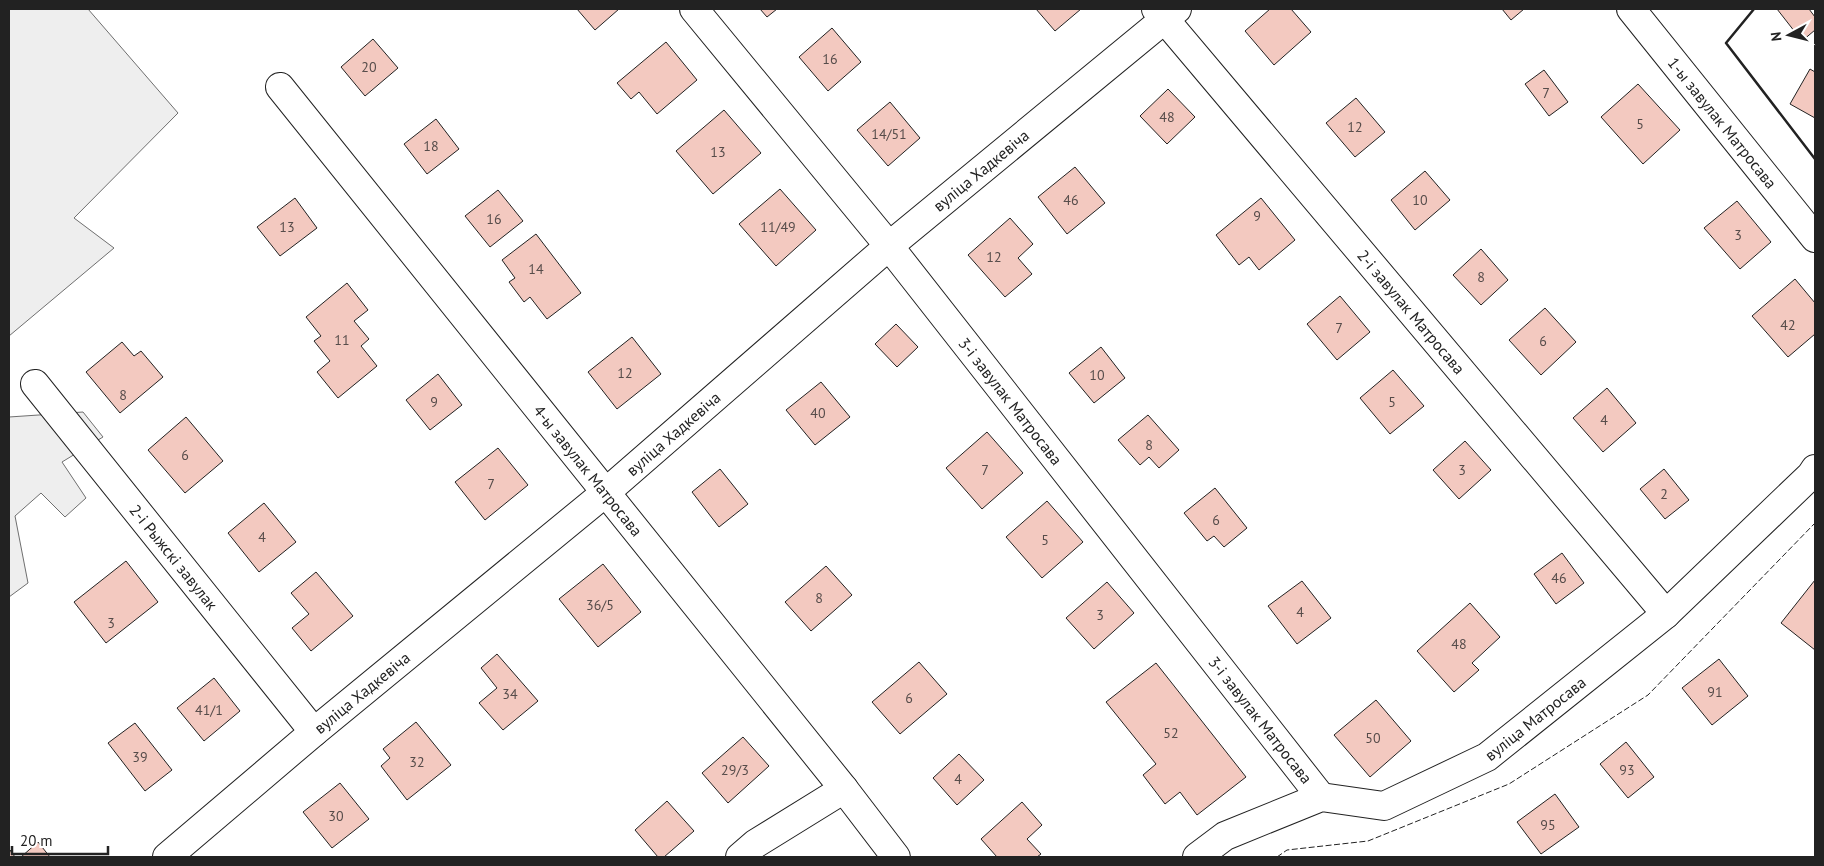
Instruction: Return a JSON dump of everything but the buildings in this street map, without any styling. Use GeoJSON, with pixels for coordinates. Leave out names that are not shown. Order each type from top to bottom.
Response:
{"type":"FeatureCollection","features":[{"type":"Feature","properties":{"kind":"street","name":"3-і завулак Матросава"},"geometry":{"type":"LineString","coordinates":[[694,9],[889,246],[1321,797]]}},
{"type":"Feature","properties":{"kind":"street","name":"1-ы завулак Матросава"},"geometry":{"type":"LineString","coordinates":[[1631,9],[1815,238]]}},
{"type":"Feature","properties":{"kind":"street","name":"вуліца Хадкевіча"},"geometry":{"type":"LineString","coordinates":[[167,857],[314,732],[605,493],[889,246],[1166,12]]}},
{"type":"Feature","properties":{"kind":"street","name":"2-і завулак Матросава"},"geometry":{"type":"LineString","coordinates":[[1166,12],[1666,614]]}},
{"type":"Feature","properties":{"kind":"street","name":"4-ы завулак Матросава"},"geometry":{"type":"LineString","coordinates":[[280,87],[844,789],[896,857]]}},
{"type":"Feature","properties":{"kind":"street","name":"2-і Рыжскі завулак"},"geometry":{"type":"LineString","coordinates":[[35,384],[314,732]]}},
{"type":"Feature","properties":{"kind":"street","name":"вуліца Матросава"},"geometry":{"type":"LineString","coordinates":[[1321,797],[1384,806],[1487,757],[1666,614],[1811,475],[1815,469]]}},
{"type":"Feature","properties":{"kind":"street"},"geometry":{"type":"LineString","coordinates":[[740,857],[755,844],[844,789]]}},
{"type":"Feature","properties":{"kind":"street"},"geometry":{"type":"LineString","coordinates":[[1198,857],[1225,836],[1321,797]]}},
{"type":"Feature","properties":{"kind":"shaded area"},"geometry":{"type":"Polygon","coordinates":[[[9,9],[88,9],[178,113],[74,218],[114,248],[9,336],[9,9]]]}},
{"type":"Feature","properties":{"kind":"shaded area"},"geometry":{"type":"Polygon","coordinates":[[[83,412],[103,437],[62,462],[86,498],[65,517],[41,493],[15,516],[28,583],[9,597],[9,417],[83,412]]]}},
{"type":"Feature","properties":{"kind":"fence"},"geometry":{"type":"LineString","coordinates":[[1277,857],[1287,850],[1368,841],[1509,784],[1648,695],[1815,523]]}},
{"type":"Feature","properties":{"kind":"wall"},"geometry":{"type":"LineString","coordinates":[[1754,9],[1726,43],[1815,159]]}}]}
